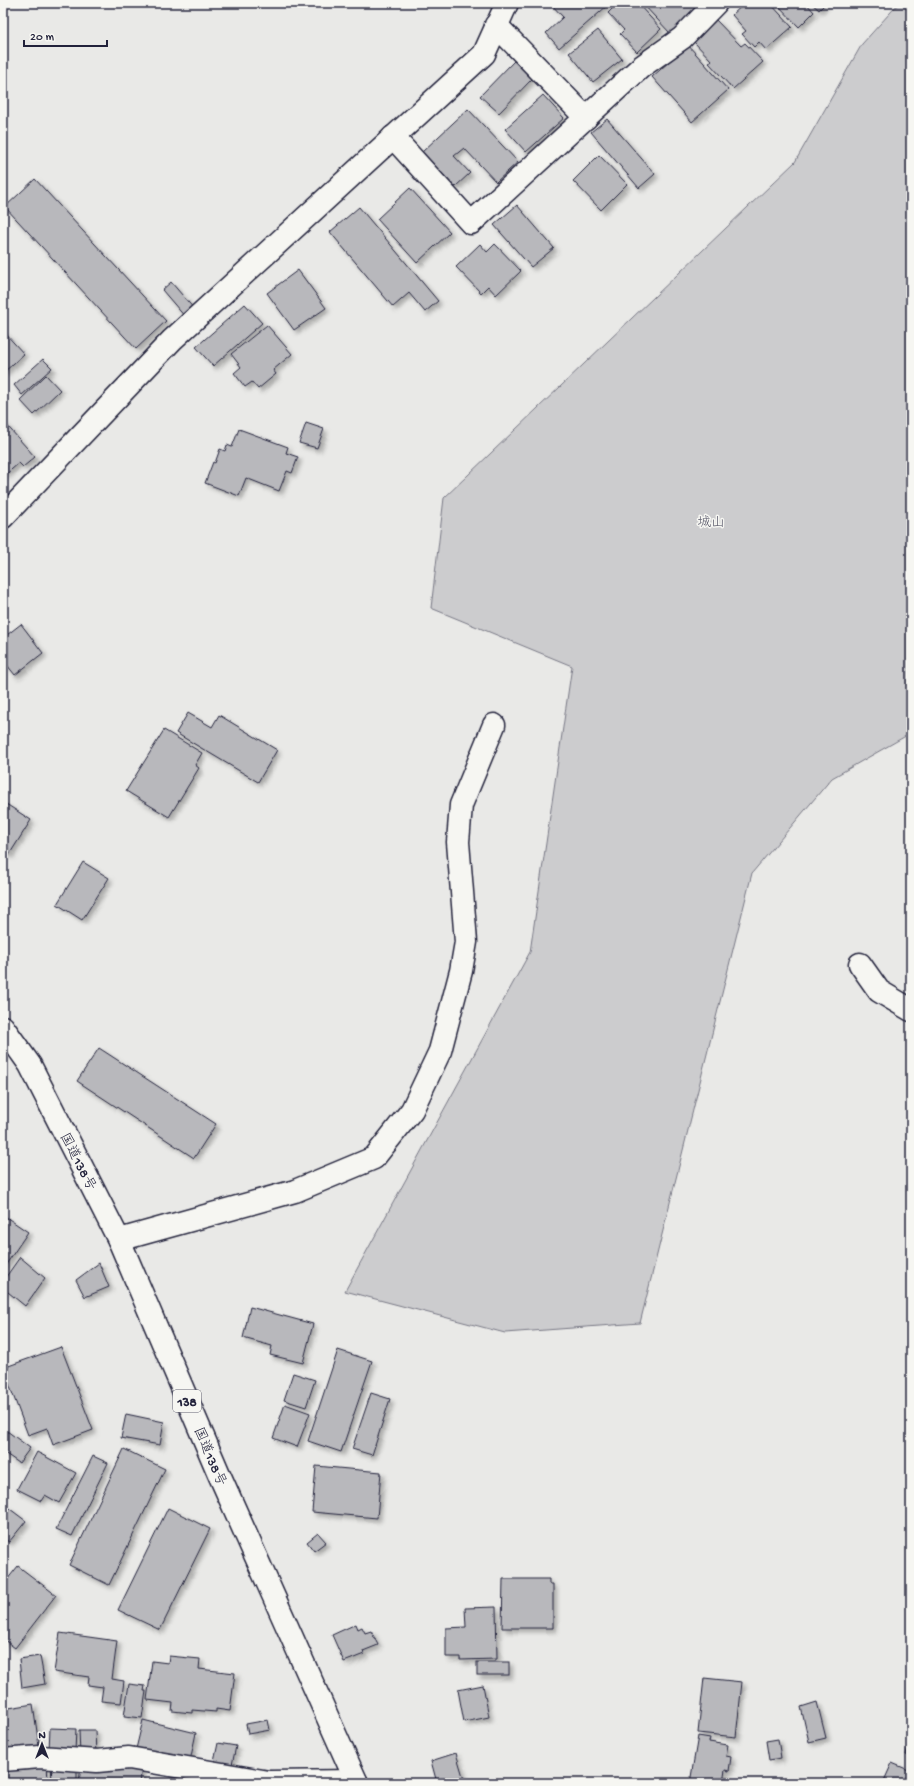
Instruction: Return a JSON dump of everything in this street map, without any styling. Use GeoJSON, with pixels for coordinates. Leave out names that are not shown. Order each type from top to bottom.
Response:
{"type":"FeatureCollection","features":[{"type":"Feature","properties":{"kind":"main road"},"geometry":{"type":"LineString","coordinates":[[3,517],[172,340],[484,54],[507,3]]}},
{"type":"Feature","properties":{"kind":"main road"},"geometry":{"type":"LineString","coordinates":[[393,137],[471,223],[642,67],[682,38],[716,3]]}},
{"type":"Feature","properties":{"kind":"main road"},"geometry":{"type":"LineString","coordinates":[[496,25],[586,118]]}},
{"type":"Feature","properties":{"kind":"main road"},"geometry":{"type":"LineString","coordinates":[[119,1240],[295,1192],[374,1158],[412,1110],[440,1051],[461,971],[466,942],[458,842],[461,805],[494,726]]}},
{"type":"Feature","properties":{"kind":"main road"},"geometry":{"type":"LineString","coordinates":[[860,964],[879,992],[911,1010]]}},
{"type":"Feature","properties":{"kind":"main road","name":"国道138号"},"geometry":{"type":"LineString","coordinates":[[3,1028],[30,1065],[119,1240],[219,1474],[357,1782]]}},
{"type":"Feature","properties":{"kind":"main road"},"geometry":{"type":"LineString","coordinates":[[3,1760],[40,1757],[97,1761],[129,1758],[269,1782],[357,1782]]}},
{"type":"Feature","properties":{"kind":"green space","name":"城山"},"geometry":{"type":"Polygon","coordinates":[[[899,3],[911,3],[911,733],[832,778],[752,873],[640,1323],[505,1333],[345,1291],[530,952],[572,666],[431,608],[444,498],[795,162],[862,44],[899,3]]]}},
{"type":"Feature","properties":{"kind":"building"},"geometry":{"type":"Polygon","coordinates":[[[550,3],[606,3],[608,5],[559,48],[546,33],[563,17],[550,3]]]}},
{"type":"Feature","properties":{"kind":"building"},"geometry":{"type":"Polygon","coordinates":[[[618,3],[637,3],[661,29],[637,52],[620,34],[624,30],[608,13],[618,3]]]}},
{"type":"Feature","properties":{"kind":"building"},"geometry":{"type":"Polygon","coordinates":[[[642,3],[697,3],[700,6],[670,33],[642,3]]]}},
{"type":"Feature","properties":{"kind":"building"},"geometry":{"type":"Polygon","coordinates":[[[745,3],[770,3],[792,27],[766,50],[759,42],[754,47],[742,34],[746,31],[732,15],[745,3]]]}},
{"type":"Feature","properties":{"kind":"building"},"geometry":{"type":"Polygon","coordinates":[[[776,3],[806,3],[814,12],[799,27],[776,3]]]}},
{"type":"Feature","properties":{"kind":"building"},"geometry":{"type":"Polygon","coordinates":[[[811,3],[826,3],[819,10],[811,3]]]}},
{"type":"Feature","properties":{"kind":"building"},"geometry":{"type":"Polygon","coordinates":[[[716,20],[741,46],[745,43],[763,62],[733,89],[709,63],[712,61],[693,41],[716,20]]]}},
{"type":"Feature","properties":{"kind":"building"},"geometry":{"type":"Polygon","coordinates":[[[598,30],[622,59],[593,82],[569,53],[598,30]]]}},
{"type":"Feature","properties":{"kind":"building"},"geometry":{"type":"Polygon","coordinates":[[[688,45],[728,90],[692,122],[652,77],[688,45]]]}},
{"type":"Feature","properties":{"kind":"building"},"geometry":{"type":"Polygon","coordinates":[[[514,61],[532,79],[499,113],[480,96],[514,61]]]}},
{"type":"Feature","properties":{"kind":"building"},"geometry":{"type":"Polygon","coordinates":[[[543,95],[564,118],[526,152],[505,129],[543,95]]]}},
{"type":"Feature","properties":{"kind":"building"},"geometry":{"type":"Polygon","coordinates":[[[468,109],[518,162],[496,182],[464,148],[454,156],[470,173],[455,187],[422,152],[468,109]]]}},
{"type":"Feature","properties":{"kind":"building"},"geometry":{"type":"Polygon","coordinates":[[[607,119],[655,174],[639,188],[591,132],[607,119]]]}},
{"type":"Feature","properties":{"kind":"building"},"geometry":{"type":"Polygon","coordinates":[[[599,155],[627,184],[601,210],[573,181],[599,155]]]}},
{"type":"Feature","properties":{"kind":"building"},"geometry":{"type":"Polygon","coordinates":[[[35,179],[166,321],[136,349],[5,207],[35,179]]]}},
{"type":"Feature","properties":{"kind":"building"},"geometry":{"type":"Polygon","coordinates":[[[410,188],[450,232],[417,263],[377,219],[410,188]]]}},
{"type":"Feature","properties":{"kind":"building"},"geometry":{"type":"Polygon","coordinates":[[[517,205],[554,248],[531,267],[494,225],[517,205]]]}},
{"type":"Feature","properties":{"kind":"building"},"geometry":{"type":"Polygon","coordinates":[[[359,207],[438,301],[425,312],[409,293],[393,307],[330,232],[359,207]]]}},
{"type":"Feature","properties":{"kind":"building"},"geometry":{"type":"Polygon","coordinates":[[[480,244],[487,252],[495,244],[521,271],[496,295],[488,286],[481,293],[456,267],[480,244]]]}},
{"type":"Feature","properties":{"kind":"building"},"geometry":{"type":"Polygon","coordinates":[[[298,270],[326,308],[294,330],[267,293],[298,270]]]}},
{"type":"Feature","properties":{"kind":"building"},"geometry":{"type":"Polygon","coordinates":[[[171,282],[195,310],[186,318],[162,290],[171,282]]]}},
{"type":"Feature","properties":{"kind":"building"},"geometry":{"type":"Polygon","coordinates":[[[245,304],[262,323],[213,366],[196,347],[245,304]]]}},
{"type":"Feature","properties":{"kind":"building"},"geometry":{"type":"Polygon","coordinates":[[[267,325],[292,354],[273,370],[276,374],[258,389],[252,382],[245,387],[234,373],[241,367],[231,354],[267,325]]]}},
{"type":"Feature","properties":{"kind":"building"},"geometry":{"type":"Polygon","coordinates":[[[3,331],[24,354],[3,373],[3,331]]]}},
{"type":"Feature","properties":{"kind":"building"},"geometry":{"type":"Polygon","coordinates":[[[43,359],[52,368],[22,395],[14,385],[43,359]]]}},
{"type":"Feature","properties":{"kind":"building"},"geometry":{"type":"Polygon","coordinates":[[[46,375],[60,390],[34,415],[20,400],[46,375]]]}},
{"type":"Feature","properties":{"kind":"building"},"geometry":{"type":"Polygon","coordinates":[[[3,421],[35,457],[23,467],[19,463],[4,476],[3,421]]]}},
{"type":"Feature","properties":{"kind":"building"},"geometry":{"type":"Polygon","coordinates":[[[306,423],[324,429],[317,448],[299,443],[306,423]]]}},
{"type":"Feature","properties":{"kind":"building"},"geometry":{"type":"Polygon","coordinates":[[[239,429],[288,447],[286,453],[298,457],[292,473],[287,471],[279,491],[246,478],[239,496],[205,483],[220,449],[225,451],[227,445],[232,447],[239,429]]]}},
{"type":"Feature","properties":{"kind":"building"},"geometry":{"type":"Polygon","coordinates":[[[21,624],[43,653],[15,675],[3,660],[3,638],[21,624]]]}},
{"type":"Feature","properties":{"kind":"building"},"geometry":{"type":"Polygon","coordinates":[[[188,713],[212,727],[219,715],[277,750],[258,782],[176,733],[188,713]]]}},
{"type":"Feature","properties":{"kind":"building"},"geometry":{"type":"Polygon","coordinates":[[[164,730],[202,753],[195,765],[199,768],[169,817],[126,791],[164,730]]]}},
{"type":"Feature","properties":{"kind":"building"},"geometry":{"type":"Polygon","coordinates":[[[3,802],[31,820],[9,855],[3,851],[3,802]]]}},
{"type":"Feature","properties":{"kind":"building"},"geometry":{"type":"Polygon","coordinates":[[[83,862],[109,878],[82,920],[57,904],[83,862]]]}},
{"type":"Feature","properties":{"kind":"building"},"geometry":{"type":"Polygon","coordinates":[[[99,1048],[216,1124],[194,1158],[77,1081],[99,1048]]]}},
{"type":"Feature","properties":{"kind":"building"},"geometry":{"type":"Polygon","coordinates":[[[3,1215],[28,1232],[3,1269],[3,1215]]]}},
{"type":"Feature","properties":{"kind":"building"},"geometry":{"type":"Polygon","coordinates":[[[20,1257],[45,1278],[25,1306],[3,1288],[3,1281],[20,1257]]]}},
{"type":"Feature","properties":{"kind":"building"},"geometry":{"type":"Polygon","coordinates":[[[99,1263],[109,1287],[85,1297],[76,1280],[99,1263]]]}},
{"type":"Feature","properties":{"kind":"building"},"geometry":{"type":"Polygon","coordinates":[[[250,1307],[313,1324],[303,1363],[270,1355],[272,1346],[243,1338],[250,1307]]]}},
{"type":"Feature","properties":{"kind":"building"},"geometry":{"type":"Polygon","coordinates":[[[61,1347],[93,1430],[53,1445],[47,1428],[28,1435],[3,1368],[61,1347]]]}},
{"type":"Feature","properties":{"kind":"building"},"geometry":{"type":"Polygon","coordinates":[[[338,1350],[372,1361],[341,1452],[308,1441],[338,1350]]]}},
{"type":"Feature","properties":{"kind":"building"},"geometry":{"type":"Polygon","coordinates":[[[293,1373],[315,1380],[306,1407],[284,1400],[293,1373]]]}},
{"type":"Feature","properties":{"kind":"building"},"geometry":{"type":"Polygon","coordinates":[[[371,1393],[390,1399],[372,1455],[352,1449],[371,1393]]]}},
{"type":"Feature","properties":{"kind":"building"},"geometry":{"type":"Polygon","coordinates":[[[285,1404],[310,1413],[297,1447],[273,1438],[285,1404]]]}},
{"type":"Feature","properties":{"kind":"building"},"geometry":{"type":"Polygon","coordinates":[[[126,1414],[164,1422],[160,1445],[121,1438],[126,1414]]]}},
{"type":"Feature","properties":{"kind":"building"},"geometry":{"type":"Polygon","coordinates":[[[3,1428],[30,1448],[19,1463],[3,1452],[3,1428]]]}},
{"type":"Feature","properties":{"kind":"building"},"geometry":{"type":"Polygon","coordinates":[[[124,1449],[165,1469],[109,1585],[69,1565],[124,1449]]]}},
{"type":"Feature","properties":{"kind":"building"},"geometry":{"type":"Polygon","coordinates":[[[37,1452],[76,1473],[59,1503],[45,1495],[41,1501],[17,1489],[37,1452]]]}},
{"type":"Feature","properties":{"kind":"building"},"geometry":{"type":"Polygon","coordinates":[[[93,1456],[108,1463],[72,1536],[56,1529],[93,1456]]]}},
{"type":"Feature","properties":{"kind":"building"},"geometry":{"type":"Polygon","coordinates":[[[316,1466],[381,1472],[377,1518],[312,1512],[316,1466]]]}},
{"type":"Feature","properties":{"kind":"building"},"geometry":{"type":"Polygon","coordinates":[[[6,1506],[26,1521],[9,1542],[3,1538],[3,1509],[6,1506]]]}},
{"type":"Feature","properties":{"kind":"building"},"geometry":{"type":"Polygon","coordinates":[[[168,1508],[210,1529],[160,1630],[118,1610],[168,1508]]]}},
{"type":"Feature","properties":{"kind":"building"},"geometry":{"type":"Polygon","coordinates":[[[318,1533],[326,1542],[314,1551],[307,1542],[318,1533]]]}},
{"type":"Feature","properties":{"kind":"building"},"geometry":{"type":"Polygon","coordinates":[[[18,1566],[56,1595],[15,1648],[3,1639],[3,1585],[18,1566]]]}},
{"type":"Feature","properties":{"kind":"building"},"geometry":{"type":"Polygon","coordinates":[[[503,1579],[549,1579],[549,1584],[553,1584],[553,1628],[502,1628],[503,1579]]]}},
{"type":"Feature","properties":{"kind":"building"},"geometry":{"type":"Polygon","coordinates":[[[496,1607],[497,1659],[460,1660],[460,1657],[446,1657],[446,1628],[466,1627],[465,1608],[496,1607]]]}},
{"type":"Feature","properties":{"kind":"building"},"geometry":{"type":"Polygon","coordinates":[[[356,1624],[358,1629],[362,1627],[365,1633],[371,1631],[378,1645],[363,1651],[364,1654],[344,1662],[332,1635],[356,1624]]]}},
{"type":"Feature","properties":{"kind":"building"},"geometry":{"type":"Polygon","coordinates":[[[60,1633],[117,1641],[112,1679],[124,1681],[121,1703],[101,1701],[103,1687],[88,1685],[89,1677],[54,1672],[60,1633]]]}},
{"type":"Feature","properties":{"kind":"building"},"geometry":{"type":"Polygon","coordinates":[[[40,1656],[45,1684],[22,1688],[19,1659],[40,1656]]]}},
{"type":"Feature","properties":{"kind":"building"},"geometry":{"type":"Polygon","coordinates":[[[169,1656],[200,1659],[199,1669],[235,1673],[230,1711],[216,1709],[216,1712],[192,1710],[192,1713],[172,1711],[173,1703],[147,1700],[152,1661],[168,1663],[169,1656]]]}},
{"type":"Feature","properties":{"kind":"building"},"geometry":{"type":"Polygon","coordinates":[[[477,1662],[509,1662],[509,1675],[477,1675],[477,1662]]]}},
{"type":"Feature","properties":{"kind":"building"},"geometry":{"type":"Polygon","coordinates":[[[704,1678],[742,1682],[736,1737],[698,1733],[704,1678]]]}},
{"type":"Feature","properties":{"kind":"building"},"geometry":{"type":"Polygon","coordinates":[[[129,1684],[145,1686],[144,1691],[146,1691],[142,1718],[124,1716],[129,1684]]]}},
{"type":"Feature","properties":{"kind":"building"},"geometry":{"type":"Polygon","coordinates":[[[483,1685],[489,1717],[464,1722],[458,1690],[483,1685]]]}},
{"type":"Feature","properties":{"kind":"building"},"geometry":{"type":"Polygon","coordinates":[[[817,1702],[826,1738],[809,1742],[801,1707],[817,1702]]]}},
{"type":"Feature","properties":{"kind":"building"},"geometry":{"type":"Polygon","coordinates":[[[33,1704],[39,1746],[3,1751],[3,1709],[33,1704]]]}},
{"type":"Feature","properties":{"kind":"building"},"geometry":{"type":"Polygon","coordinates":[[[143,1720],[196,1733],[190,1761],[136,1749],[143,1720]]]}},
{"type":"Feature","properties":{"kind":"building"},"geometry":{"type":"Polygon","coordinates":[[[268,1720],[270,1730],[248,1734],[246,1724],[268,1720]]]}},
{"type":"Feature","properties":{"kind":"building"},"geometry":{"type":"Polygon","coordinates":[[[50,1728],[76,1729],[75,1751],[49,1750],[50,1728]]]}},
{"type":"Feature","properties":{"kind":"building"},"geometry":{"type":"Polygon","coordinates":[[[79,1730],[95,1730],[96,1755],[80,1755],[79,1730]]]}},
{"type":"Feature","properties":{"kind":"building"},"geometry":{"type":"Polygon","coordinates":[[[911,1730],[911,1756],[906,1755],[911,1730]]]}},
{"type":"Feature","properties":{"kind":"building"},"geometry":{"type":"Polygon","coordinates":[[[698,1736],[710,1738],[709,1742],[728,1745],[726,1756],[731,1757],[729,1771],[725,1770],[723,1783],[690,1783],[698,1736]]]}},
{"type":"Feature","properties":{"kind":"building"},"geometry":{"type":"Polygon","coordinates":[[[778,1739],[781,1758],[769,1760],[766,1741],[778,1739]]]}},
{"type":"Feature","properties":{"kind":"building"},"geometry":{"type":"Polygon","coordinates":[[[218,1743],[236,1746],[232,1765],[214,1762],[218,1743]]]}},
{"type":"Feature","properties":{"kind":"building"},"geometry":{"type":"Polygon","coordinates":[[[456,1753],[465,1783],[437,1783],[431,1761],[456,1753]]]}},
{"type":"Feature","properties":{"kind":"building"},"geometry":{"type":"Polygon","coordinates":[[[51,1762],[77,1764],[77,1783],[52,1783],[51,1762]]]}},
{"type":"Feature","properties":{"kind":"building"},"geometry":{"type":"Polygon","coordinates":[[[47,1763],[48,1783],[3,1783],[3,1765],[47,1763]]]}},
{"type":"Feature","properties":{"kind":"building"},"geometry":{"type":"Polygon","coordinates":[[[892,1763],[911,1771],[911,1783],[883,1783],[892,1763]]]}},
{"type":"Feature","properties":{"kind":"building"},"geometry":{"type":"Polygon","coordinates":[[[81,1765],[142,1765],[140,1783],[79,1783],[81,1765]]]}}]}
